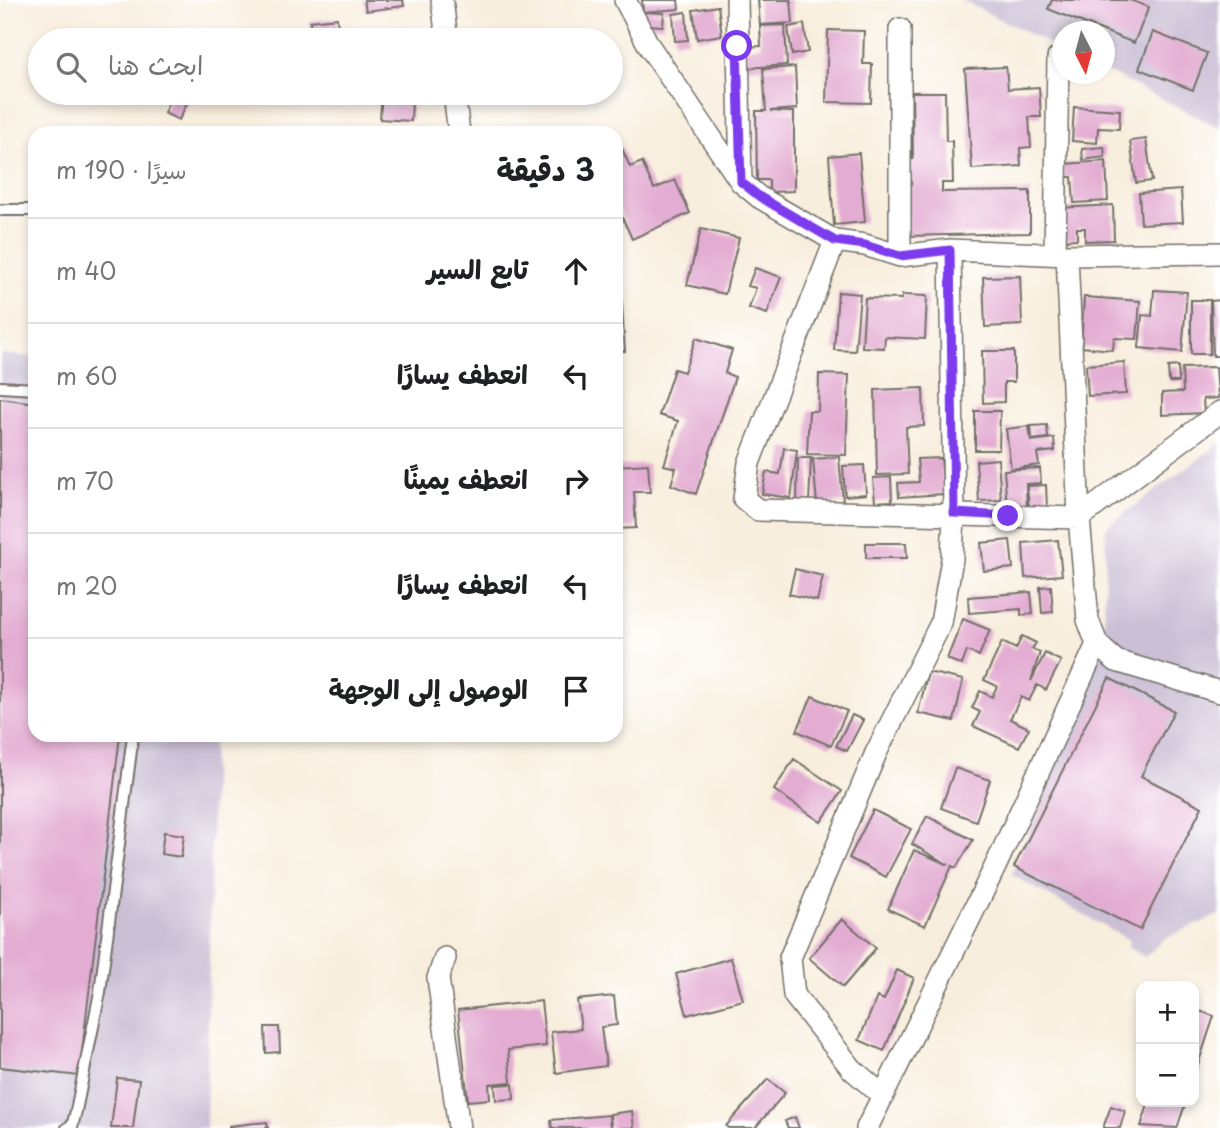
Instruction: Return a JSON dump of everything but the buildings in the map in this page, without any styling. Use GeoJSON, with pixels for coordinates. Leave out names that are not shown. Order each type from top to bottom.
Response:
{"type":"FeatureCollection","features":[{"type":"Feature","properties":{"kind":"street"},"geometry":{"type":"LineString","coordinates":[[442,0],[446,28]]}},
{"type":"Feature","properties":{"kind":"street"},"geometry":{"type":"LineString","coordinates":[[625,0],[649,46],[741,182],[769,203],[835,241],[865,245],[900,256],[950,250],[1220,253]]}},
{"type":"Feature","properties":{"kind":"street"},"geometry":{"type":"LineString","coordinates":[[737,0],[741,182]]}},
{"type":"Feature","properties":{"kind":"street"},"geometry":{"type":"LineString","coordinates":[[900,29],[900,256]]}},
{"type":"Feature","properties":{"kind":"street"},"geometry":{"type":"LineString","coordinates":[[1058,84],[1061,253],[1088,620],[1097,644],[1105,653],[1128,665],[1220,692]]}},
{"type":"Feature","properties":{"kind":"street"},"geometry":{"type":"LineString","coordinates":[[456,105],[458,126]]}},
{"type":"Feature","properties":{"kind":"street"},"geometry":{"type":"LineString","coordinates":[[835,241],[749,463],[744,499],[758,510],[1079,518],[1220,412]]}},
{"type":"Feature","properties":{"kind":"street"},"geometry":{"type":"LineString","coordinates":[[883,1096],[852,1069],[794,995],[790,958],[876,753],[941,623],[952,559],[954,513],[950,250]]}},
{"type":"Feature","properties":{"kind":"street"},"geometry":{"type":"LineString","coordinates":[[867,1128],[996,865],[1097,644]]}},
{"type":"Feature","properties":{"kind":"street"},"geometry":{"type":"LineString","coordinates":[[444,958],[438,978],[459,1128]]}},
{"type":"Feature","properties":{"kind":"lane"},"geometry":{"type":"LineString","coordinates":[[0,210],[28,210]]}},
{"type":"Feature","properties":{"kind":"lane"},"geometry":{"type":"LineString","coordinates":[[0,387],[28,389]]}},
{"type":"Feature","properties":{"kind":"lane"},"geometry":{"type":"LineString","coordinates":[[67,1128],[72,1127],[76,1111],[100,992],[132,742]]}},
{"type":"Feature","properties":{"kind":"shaded area"},"geometry":{"type":"Polygon","coordinates":[[[961,0],[1220,0],[1220,128],[1115,76],[1115,21],[1052,21],[1052,45],[961,0]]]}},
{"type":"Feature","properties":{"kind":"shaded area"},"geometry":{"type":"Polygon","coordinates":[[[0,354],[28,356],[28,742],[213,742],[206,1128],[0,1128],[0,354]]]}},
{"type":"Feature","properties":{"kind":"shaded area"},"geometry":{"type":"Polygon","coordinates":[[[1220,443],[1220,914],[1164,939],[1145,957],[1128,947],[1129,940],[1012,875],[1094,666],[1104,622],[1106,527],[1220,443]]]}},
{"type":"Feature","properties":{"kind":"route"},"geometry":{"type":"LineString","coordinates":[[737,46],[741,182],[760,197],[835,241],[865,245],[900,256],[950,250],[954,513],[1008,516]]}}]}
